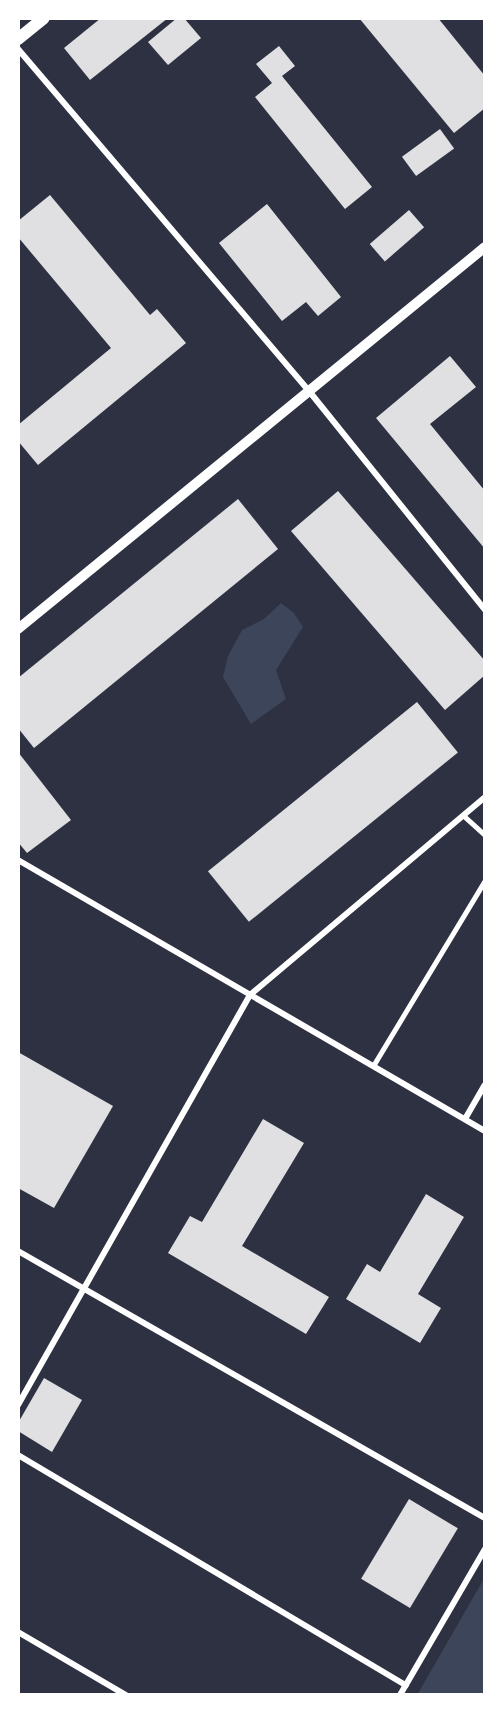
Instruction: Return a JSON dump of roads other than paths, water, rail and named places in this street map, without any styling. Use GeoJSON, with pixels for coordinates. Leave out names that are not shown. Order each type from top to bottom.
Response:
{"type":"FeatureCollection","features":[{"type":"Feature","properties":{"kind":"main road"},"geometry":{"type":"LineString","coordinates":[[18,39],[44,18]]}},
{"type":"Feature","properties":{"kind":"street"},"geometry":{"type":"LineString","coordinates":[[18,49],[309,391],[485,610]]}},
{"type":"Feature","properties":{"kind":"street"},"geometry":{"type":"LineString","coordinates":[[18,629],[485,248]]}},
{"type":"Feature","properties":{"kind":"street"},"geometry":{"type":"LineString","coordinates":[[18,1406],[250,995],[485,797]]}},
{"type":"Feature","properties":{"kind":"street"},"geometry":{"type":"LineString","coordinates":[[18,860],[485,1131]]}},
{"type":"Feature","properties":{"kind":"street"},"geometry":{"type":"LineString","coordinates":[[465,1119],[485,1085]]}},
{"type":"Feature","properties":{"kind":"street"},"geometry":{"type":"LineString","coordinates":[[18,1251],[485,1518]]}},
{"type":"Feature","properties":{"kind":"street"},"geometry":{"type":"LineString","coordinates":[[18,1455],[406,1685]]}},
{"type":"Feature","properties":{"kind":"street"},"geometry":{"type":"LineString","coordinates":[[400,1695],[485,1549]]}},
{"type":"Feature","properties":{"kind":"street"},"geometry":{"type":"LineString","coordinates":[[18,1632],[126,1695]]}},
{"type":"Feature","properties":{"kind":"lane"},"geometry":{"type":"LineString","coordinates":[[463,815],[485,834]]}},
{"type":"Feature","properties":{"kind":"lane"},"geometry":{"type":"LineString","coordinates":[[374,1066],[485,880]]}}]}
